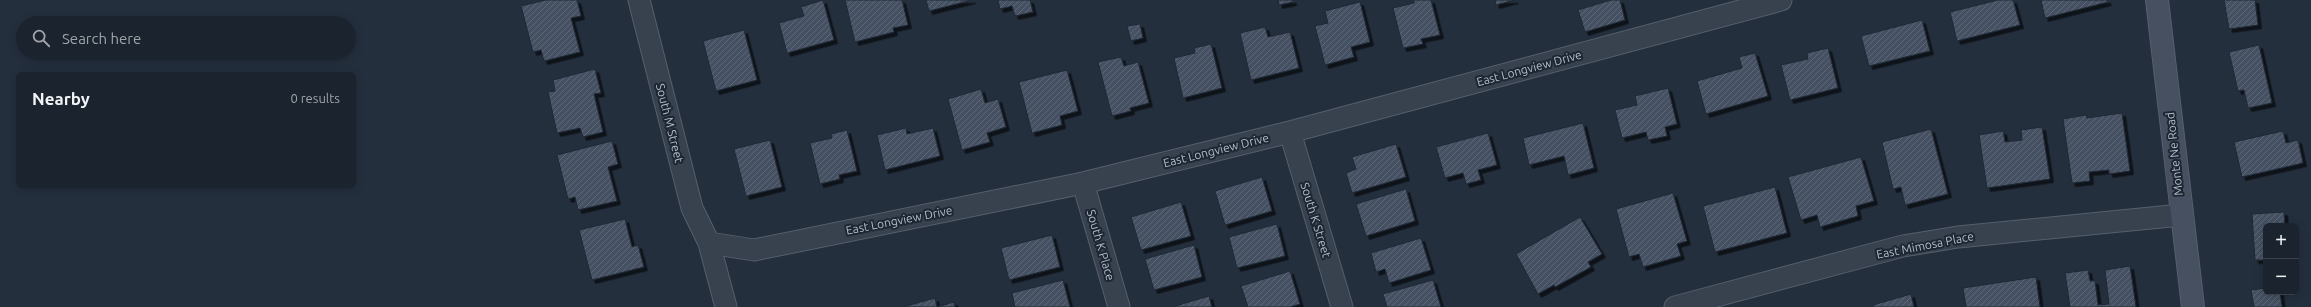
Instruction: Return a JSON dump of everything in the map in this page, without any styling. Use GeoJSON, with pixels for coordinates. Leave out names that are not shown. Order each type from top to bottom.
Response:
{"type":"FeatureCollection","features":[{"type":"Feature","properties":{"kind":"street","name":"South M Street"},"geometry":{"type":"LineString","coordinates":[[639,0],[692,208],[709,243]]}},
{"type":"Feature","properties":{"kind":"street","name":"East Longview Drive"},"geometry":{"type":"LineString","coordinates":[[709,243],[754,250],[1083,183],[1290,132],[1781,0]]}},
{"type":"Feature","properties":{"kind":"street","name":"Monte Ne Road"},"geometry":{"type":"LineString","coordinates":[[2157,0],[2181,215],[2193,307]]}},
{"type":"Feature","properties":{"kind":"street","name":"South K Street"},"geometry":{"type":"LineString","coordinates":[[1290,132],[1342,307]]}},
{"type":"Feature","properties":{"kind":"street","name":"South K Place"},"geometry":{"type":"LineString","coordinates":[[1083,183],[1119,307]]}},
{"type":"Feature","properties":{"kind":"street","name":"East Mimosa Place"},"geometry":{"type":"LineString","coordinates":[[1675,307],[1904,246],[1958,237],[2181,215]]}},
{"type":"Feature","properties":{"kind":"street"},"geometry":{"type":"LineString","coordinates":[[709,243],[726,307]]}},
{"type":"Feature","properties":{"kind":"building"},"geometry":{"type":"Polygon","coordinates":[[[546,0],[577,0],[581,16],[571,18],[580,52],[544,61],[541,50],[533,52],[521,6],[546,0]]]}},
{"type":"Feature","properties":{"kind":"building"},"geometry":{"type":"Polygon","coordinates":[[[823,0],[834,40],[787,53],[779,23],[804,16],[801,7],[823,0]]]}},
{"type":"Feature","properties":{"kind":"building"},"geometry":{"type":"Polygon","coordinates":[[[845,0],[902,0],[908,25],[893,28],[894,32],[855,42],[845,0]]]}},
{"type":"Feature","properties":{"kind":"building"},"geometry":{"type":"Polygon","coordinates":[[[926,0],[972,0],[929,11],[926,0]]]}},
{"type":"Feature","properties":{"kind":"building"},"geometry":{"type":"Polygon","coordinates":[[[998,0],[1030,0],[1033,12],[1015,16],[1012,6],[1000,9],[998,0]]]}},
{"type":"Feature","properties":{"kind":"building"},"geometry":{"type":"Polygon","coordinates":[[[1278,0],[1293,0],[1293,2],[1279,5],[1278,0]]]}},
{"type":"Feature","properties":{"kind":"building"},"geometry":{"type":"Polygon","coordinates":[[[1414,0],[1431,0],[1440,35],[1421,39],[1423,44],[1403,48],[1393,8],[1414,3],[1414,0]]]}},
{"type":"Feature","properties":{"kind":"building"},"geometry":{"type":"Polygon","coordinates":[[[1495,0],[1515,0],[1496,5],[1495,0]]]}},
{"type":"Feature","properties":{"kind":"building"},"geometry":{"type":"Polygon","coordinates":[[[1611,0],[1620,0],[1625,20],[1585,32],[1578,10],[1611,0]]]}},
{"type":"Feature","properties":{"kind":"building"},"geometry":{"type":"Polygon","coordinates":[[[1998,0],[2013,0],[2020,25],[1957,41],[1950,12],[1998,0]]]}},
{"type":"Feature","properties":{"kind":"building"},"geometry":{"type":"Polygon","coordinates":[[[2041,0],[2107,0],[2108,2],[2045,18],[2041,0]]]}},
{"type":"Feature","properties":{"kind":"building"},"geometry":{"type":"Polygon","coordinates":[[[2224,0],[2255,0],[2258,25],[2229,29],[2224,0]]]}},
{"type":"Feature","properties":{"kind":"building"},"geometry":{"type":"Polygon","coordinates":[[[1360,2],[1370,42],[1351,47],[1354,57],[1325,65],[1315,26],[1328,23],[1325,11],[1360,2]]]}},
{"type":"Feature","properties":{"kind":"building"},"geometry":{"type":"Polygon","coordinates":[[[1922,20],[1930,51],[1869,66],[1861,36],[1922,20]]]}},
{"type":"Feature","properties":{"kind":"building"},"geometry":{"type":"Polygon","coordinates":[[[1140,24],[1143,38],[1131,41],[1127,26],[1140,24]]]}},
{"type":"Feature","properties":{"kind":"building"},"geometry":{"type":"Polygon","coordinates":[[[1265,27],[1268,37],[1290,32],[1299,68],[1251,80],[1240,33],[1265,27]]]}},
{"type":"Feature","properties":{"kind":"building"},"geometry":{"type":"Polygon","coordinates":[[[744,30],[757,80],[716,91],[703,41],[744,30]]]}},
{"type":"Feature","properties":{"kind":"building"},"geometry":{"type":"Polygon","coordinates":[[[1211,44],[1222,88],[1183,98],[1174,58],[1195,53],[1194,48],[1211,44]]]}},
{"type":"Feature","properties":{"kind":"building"},"geometry":{"type":"Polygon","coordinates":[[[2259,45],[2272,103],[2248,108],[2244,90],[2238,91],[2229,52],[2259,45]]]}},
{"type":"Feature","properties":{"kind":"building"},"geometry":{"type":"Polygon","coordinates":[[[1828,48],[1838,88],[1790,100],[1781,65],[1808,59],[1807,53],[1828,48]]]}},
{"type":"Feature","properties":{"kind":"building"},"geometry":{"type":"Polygon","coordinates":[[[1755,53],[1768,96],[1706,114],[1697,81],[1742,68],[1739,57],[1755,53]]]}},
{"type":"Feature","properties":{"kind":"building"},"geometry":{"type":"Polygon","coordinates":[[[1121,57],[1124,66],[1138,62],[1149,103],[1130,108],[1131,111],[1112,116],[1098,62],[1121,57]]]}},
{"type":"Feature","properties":{"kind":"building"},"geometry":{"type":"Polygon","coordinates":[[[595,69],[601,93],[594,94],[603,132],[583,137],[580,128],[557,133],[548,92],[555,91],[553,80],[595,69]]]}},
{"type":"Feature","properties":{"kind":"building"},"geometry":{"type":"Polygon","coordinates":[[[1067,70],[1078,111],[1060,116],[1062,125],[1032,133],[1019,82],[1067,70]]]}},
{"type":"Feature","properties":{"kind":"building"},"geometry":{"type":"Polygon","coordinates":[[[1668,88],[1677,124],[1665,127],[1667,136],[1648,140],[1646,132],[1622,138],[1615,110],[1637,105],[1635,96],[1668,88]]]}},
{"type":"Feature","properties":{"kind":"building"},"geometry":{"type":"Polygon","coordinates":[[[981,89],[985,103],[998,99],[1006,127],[987,133],[990,142],[962,150],[948,99],[981,89]]]}},
{"type":"Feature","properties":{"kind":"building"},"geometry":{"type":"Polygon","coordinates":[[[2122,113],[2130,171],[2109,174],[2109,170],[2089,172],[2090,181],[2072,183],[2063,119],[2086,115],[2087,118],[2122,113]]]}},
{"type":"Feature","properties":{"kind":"building"},"geometry":{"type":"Polygon","coordinates":[[[1583,123],[1594,168],[1568,175],[1564,156],[1529,165],[1523,138],[1583,123]]]}},
{"type":"Feature","properties":{"kind":"building"},"geometry":{"type":"Polygon","coordinates":[[[2042,127],[2050,179],[1987,188],[1979,135],[2003,131],[2005,142],[2022,140],[2021,130],[2042,127]]]}},
{"type":"Feature","properties":{"kind":"building"},"geometry":{"type":"Polygon","coordinates":[[[906,128],[907,134],[933,128],[940,156],[885,170],[877,135],[906,128]]]}},
{"type":"Feature","properties":{"kind":"building"},"geometry":{"type":"Polygon","coordinates":[[[1931,129],[1948,194],[1905,205],[1901,187],[1893,189],[1882,142],[1931,129]]]}},
{"type":"Feature","properties":{"kind":"building"},"geometry":{"type":"Polygon","coordinates":[[[847,130],[857,171],[839,175],[840,179],[820,184],[810,143],[832,138],[831,134],[847,130]]]}},
{"type":"Feature","properties":{"kind":"building"},"geometry":{"type":"Polygon","coordinates":[[[2283,131],[2286,143],[2298,140],[2303,163],[2242,177],[2234,142],[2283,131]]]}},
{"type":"Feature","properties":{"kind":"building"},"geometry":{"type":"Polygon","coordinates":[[[1488,133],[1497,165],[1478,170],[1481,180],[1466,184],[1463,173],[1445,178],[1436,147],[1488,133]]]}},
{"type":"Feature","properties":{"kind":"building"},"geometry":{"type":"Polygon","coordinates":[[[770,140],[782,187],[746,196],[734,149],[770,140]]]}},
{"type":"Feature","properties":{"kind":"building"},"geometry":{"type":"Polygon","coordinates":[[[612,141],[618,164],[608,167],[617,201],[578,210],[575,197],[568,199],[557,155],[612,141]]]}},
{"type":"Feature","properties":{"kind":"building"},"geometry":{"type":"Polygon","coordinates":[[[1396,144],[1406,177],[1352,193],[1346,173],[1356,169],[1352,157],[1396,144]]]}},
{"type":"Feature","properties":{"kind":"building"},"geometry":{"type":"Polygon","coordinates":[[[1861,157],[1874,201],[1856,206],[1858,216],[1820,227],[1817,215],[1801,220],[1788,177],[1861,157]]]}},
{"type":"Feature","properties":{"kind":"building"},"geometry":{"type":"Polygon","coordinates":[[[1262,177],[1272,211],[1225,225],[1215,191],[1262,177]]]}},
{"type":"Feature","properties":{"kind":"building"},"geometry":{"type":"Polygon","coordinates":[[[1775,187],[1787,233],[1715,252],[1703,206],[1775,187]]]}},
{"type":"Feature","properties":{"kind":"building"},"geometry":{"type":"Polygon","coordinates":[[[1406,189],[1415,221],[1366,236],[1356,204],[1406,189]]]}},
{"type":"Feature","properties":{"kind":"building"},"geometry":{"type":"Polygon","coordinates":[[[1673,193],[1687,241],[1677,244],[1681,256],[1643,267],[1639,254],[1629,257],[1616,209],[1673,193]]]}},
{"type":"Feature","properties":{"kind":"building"},"geometry":{"type":"Polygon","coordinates":[[[1181,202],[1191,236],[1141,250],[1131,217],[1181,202]]]}},
{"type":"Feature","properties":{"kind":"building"},"geometry":{"type":"Polygon","coordinates":[[[2284,212],[2285,223],[2263,223],[2263,260],[2255,260],[2252,214],[2284,212]]]}},
{"type":"Feature","properties":{"kind":"building"},"geometry":{"type":"Polygon","coordinates":[[[1580,217],[1602,254],[1588,262],[1591,267],[1555,287],[1554,285],[1538,294],[1516,254],[1580,217]]]}},
{"type":"Feature","properties":{"kind":"building"},"geometry":{"type":"Polygon","coordinates":[[[625,219],[632,247],[638,245],[644,267],[592,280],[579,230],[625,219]]]}},
{"type":"Feature","properties":{"kind":"building"},"geometry":{"type":"Polygon","coordinates":[[[1277,224],[1285,256],[1237,268],[1229,237],[1277,224]]]}},
{"type":"Feature","properties":{"kind":"building"},"geometry":{"type":"Polygon","coordinates":[[[1052,235],[1060,267],[1009,280],[1001,248],[1052,235]]]}},
{"type":"Feature","properties":{"kind":"building"},"geometry":{"type":"Polygon","coordinates":[[[1421,238],[1431,270],[1389,283],[1385,269],[1376,272],[1371,253],[1421,238]]]}},
{"type":"Feature","properties":{"kind":"building"},"geometry":{"type":"Polygon","coordinates":[[[1194,245],[1202,277],[1154,290],[1145,259],[1194,245]]]}},
{"type":"Feature","properties":{"kind":"building"},"geometry":{"type":"Polygon","coordinates":[[[2130,266],[2136,307],[2070,307],[2065,273],[2088,270],[2090,281],[2095,281],[2098,305],[2109,304],[2105,270],[2130,266]]]}},
{"type":"Feature","properties":{"kind":"building"},"geometry":{"type":"Polygon","coordinates":[[[1290,271],[1300,304],[1290,307],[1248,307],[1241,286],[1290,271]]]}},
{"type":"Feature","properties":{"kind":"building"},"geometry":{"type":"Polygon","coordinates":[[[2036,277],[2040,307],[1966,307],[1963,288],[2036,277]]]}},
{"type":"Feature","properties":{"kind":"building"},"geometry":{"type":"Polygon","coordinates":[[[1063,280],[1070,307],[1015,307],[1012,293],[1063,280]]]}},
{"type":"Feature","properties":{"kind":"building"},"geometry":{"type":"Polygon","coordinates":[[[1433,280],[1441,307],[1387,307],[1383,294],[1433,280]]]}},
{"type":"Feature","properties":{"kind":"building"},"geometry":{"type":"Polygon","coordinates":[[[2263,288],[2263,295],[2280,295],[2282,307],[2254,307],[2251,290],[2263,288]]]}},
{"type":"Feature","properties":{"kind":"building"},"geometry":{"type":"Polygon","coordinates":[[[1911,294],[1914,307],[1873,307],[1873,305],[1911,294]]]}},
{"type":"Feature","properties":{"kind":"building"},"geometry":{"type":"Polygon","coordinates":[[[1209,296],[1212,307],[1172,307],[1209,296]]]}},
{"type":"Feature","properties":{"kind":"building"},"geometry":{"type":"Polygon","coordinates":[[[935,298],[937,307],[903,307],[935,298]]]}},
{"type":"Feature","properties":{"kind":"building"},"geometry":{"type":"Polygon","coordinates":[[[954,302],[955,307],[937,307],[954,302]]]}}]}
